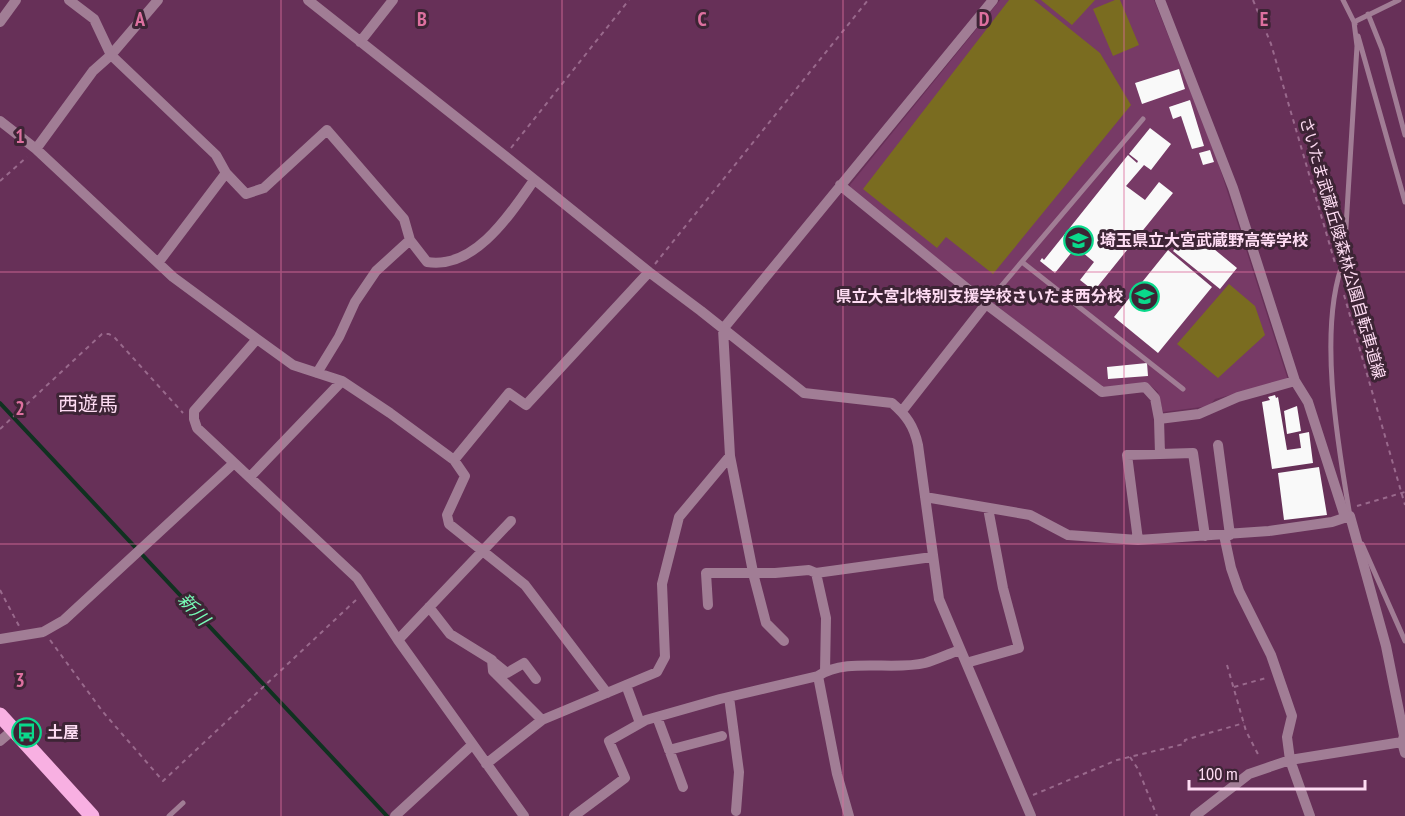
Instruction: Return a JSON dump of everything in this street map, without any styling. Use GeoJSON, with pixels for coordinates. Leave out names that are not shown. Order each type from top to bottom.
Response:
{"type":"FeatureCollection","features":[{"type":"Feature","properties":{"kind":"main road"},"geometry":{"type":"LineString","coordinates":[[0,716],[86,814]]}},
{"type":"Feature","properties":{"kind":"street"},"geometry":{"type":"LineString","coordinates":[[0,22],[16,0]]}},
{"type":"Feature","properties":{"kind":"street"},"geometry":{"type":"LineString","coordinates":[[69,0],[94,19],[111,55],[216,155],[226,172],[246,194],[264,188],[327,130],[404,219],[410,240],[428,262],[439,264],[459,260],[504,223],[534,180]]}},
{"type":"Feature","properties":{"kind":"street"},"geometry":{"type":"LineString","coordinates":[[36,149],[93,71],[111,55],[158,0]]}},
{"type":"Feature","properties":{"kind":"street"},"geometry":{"type":"LineString","coordinates":[[308,0],[804,393],[892,403],[902,411],[915,430],[939,599],[1031,816]]}},
{"type":"Feature","properties":{"kind":"street"},"geometry":{"type":"LineString","coordinates":[[360,42],[393,0]]}},
{"type":"Feature","properties":{"kind":"street"},"geometry":{"type":"LineString","coordinates":[[784,641],[766,623],[753,572],[730,456],[723,328],[993,0]]}},
{"type":"Feature","properties":{"kind":"street"},"geometry":{"type":"LineString","coordinates":[[1160,0],[1233,189],[1295,381],[1308,402],[1348,514],[1386,646],[1404,736],[1402,742],[1405,753]]}},
{"type":"Feature","properties":{"kind":"street"},"geometry":{"type":"LineString","coordinates":[[0,121],[36,149],[158,263],[286,362],[342,381],[390,412],[454,460],[465,476],[447,515],[449,524],[525,585],[607,693]]}},
{"type":"Feature","properties":{"kind":"street"},"geometry":{"type":"LineString","coordinates":[[158,263],[226,172]]}},
{"type":"Feature","properties":{"kind":"street"},"geometry":{"type":"LineString","coordinates":[[840,185],[986,304],[1101,392],[1145,387],[1155,398],[1159,419],[1160,454]]}},
{"type":"Feature","properties":{"kind":"street"},"geometry":{"type":"LineString","coordinates":[[317,373],[349,319],[355,302],[376,271],[410,240]]}},
{"type":"Feature","properties":{"kind":"street"},"geometry":{"type":"LineString","coordinates":[[454,460],[509,393],[526,405],[649,272]]}},
{"type":"Feature","properties":{"kind":"street"},"geometry":{"type":"LineString","coordinates":[[902,411],[986,304]]}},
{"type":"Feature","properties":{"kind":"street"},"geometry":{"type":"LineString","coordinates":[[257,339],[194,411],[197,428],[357,578],[398,640],[524,816]]}},
{"type":"Feature","properties":{"kind":"street"},"geometry":{"type":"LineString","coordinates":[[250,477],[342,381]]}},
{"type":"Feature","properties":{"kind":"street"},"geometry":{"type":"LineString","coordinates":[[1159,419],[1199,414],[1238,397],[1295,381]]}},
{"type":"Feature","properties":{"kind":"street"},"geometry":{"type":"LineString","coordinates":[[1218,445],[1231,568],[1239,591],[1271,655],[1292,716],[1287,737],[1288,761],[1304,816]]}},
{"type":"Feature","properties":{"kind":"street"},"geometry":{"type":"LineString","coordinates":[[1138,540],[1127,455],[1193,453],[1205,536]]}},
{"type":"Feature","properties":{"kind":"street"},"geometry":{"type":"LineString","coordinates":[[486,764],[542,720],[657,672],[665,657],[662,584],[678,517],[730,456]]}},
{"type":"Feature","properties":{"kind":"street"},"geometry":{"type":"LineString","coordinates":[[0,639],[43,632],[58,625],[234,463]]}},
{"type":"Feature","properties":{"kind":"street"},"geometry":{"type":"LineString","coordinates":[[925,497],[1030,515],[1068,535],[1138,540],[1227,535],[1332,522],[1348,514]]}},
{"type":"Feature","properties":{"kind":"street"},"geometry":{"type":"LineString","coordinates":[[966,663],[1019,648],[1003,588],[988,508]]}},
{"type":"Feature","properties":{"kind":"street"},"geometry":{"type":"LineString","coordinates":[[398,640],[511,521]]}},
{"type":"Feature","properties":{"kind":"street"},"geometry":{"type":"LineString","coordinates":[[708,605],[706,573],[775,573],[809,570],[816,573],[932,556]]}},
{"type":"Feature","properties":{"kind":"street"},"geometry":{"type":"LineString","coordinates":[[816,573],[826,618],[821,674],[837,774],[849,816]]}},
{"type":"Feature","properties":{"kind":"street"},"geometry":{"type":"LineString","coordinates":[[429,607],[450,634],[492,660],[507,673],[524,663],[536,679]]}},
{"type":"Feature","properties":{"kind":"street"},"geometry":{"type":"LineString","coordinates":[[574,816],[626,778],[609,741],[640,723],[846,667],[924,664],[960,650]]}},
{"type":"Feature","properties":{"kind":"street"},"geometry":{"type":"LineString","coordinates":[[492,660],[493,670],[542,720]]}},
{"type":"Feature","properties":{"kind":"street"},"geometry":{"type":"LineString","coordinates":[[626,685],[640,723]]}},
{"type":"Feature","properties":{"kind":"street"},"geometry":{"type":"LineString","coordinates":[[729,697],[739,772],[736,811]]}},
{"type":"Feature","properties":{"kind":"street"},"geometry":{"type":"LineString","coordinates":[[657,717],[683,787]]}},
{"type":"Feature","properties":{"kind":"street"},"geometry":{"type":"LineString","coordinates":[[0,741],[13,730]]}},
{"type":"Feature","properties":{"kind":"street"},"geometry":{"type":"LineString","coordinates":[[669,750],[722,736]]}},
{"type":"Feature","properties":{"kind":"street"},"geometry":{"type":"LineString","coordinates":[[1195,816],[1249,774],[1288,761],[1402,742]]}},
{"type":"Feature","properties":{"kind":"street"},"geometry":{"type":"LineString","coordinates":[[395,816],[472,745]]}},
{"type":"Feature","properties":{"kind":"street"},"geometry":{"type":"LineString","coordinates":[[1288,761],[1310,816]]}},
{"type":"Feature","properties":{"kind":"lane"},"geometry":{"type":"LineString","coordinates":[[1343,0],[1354,22],[1405,202]]}},
{"type":"Feature","properties":{"kind":"lane"},"geometry":{"type":"LineString","coordinates":[[1354,22],[1400,0]]}},
{"type":"Feature","properties":{"kind":"lane"},"geometry":{"type":"LineString","coordinates":[[1368,14],[1382,49],[1405,135]]}},
{"type":"Feature","properties":{"kind":"lane"},"geometry":{"type":"LineString","coordinates":[[1354,22],[1357,46],[1344,260],[1334,296],[1331,356],[1337,432],[1348,514],[1405,641]]}},
{"type":"Feature","properties":{"kind":"lane"},"geometry":{"type":"LineString","coordinates":[[986,304],[1143,119]]}},
{"type":"Feature","properties":{"kind":"lane"},"geometry":{"type":"LineString","coordinates":[[1022,262],[1183,389]]}},
{"type":"Feature","properties":{"kind":"lane"},"geometry":{"type":"LineString","coordinates":[[169,816],[183,803]]}},
{"type":"Feature","properties":{"kind":"path"},"geometry":{"type":"LineString","coordinates":[[505,156],[629,0]]}},
{"type":"Feature","properties":{"kind":"path"},"geometry":{"type":"LineString","coordinates":[[649,272],[868,0]]}},
{"type":"Feature","properties":{"kind":"path","name":"さいたま武蔵丘陵森林公園自転車道線"},"geometry":{"type":"LineString","coordinates":[[1253,0],[1273,51],[1405,505]]}},
{"type":"Feature","properties":{"kind":"path"},"geometry":{"type":"LineString","coordinates":[[0,181],[36,149]]}},
{"type":"Feature","properties":{"kind":"path"},"geometry":{"type":"LineString","coordinates":[[0,429],[102,334],[109,334],[197,428]]}},
{"type":"Feature","properties":{"kind":"path"},"geometry":{"type":"LineString","coordinates":[[1348,514],[1403,493]]}},
{"type":"Feature","properties":{"kind":"path"},"geometry":{"type":"LineString","coordinates":[[0,590],[25,636]]}},
{"type":"Feature","properties":{"kind":"path"},"geometry":{"type":"LineString","coordinates":[[43,632],[104,712],[163,782],[366,591]]}},
{"type":"Feature","properties":{"kind":"path"},"geometry":{"type":"LineString","coordinates":[[1227,665],[1246,731],[1266,769]]}},
{"type":"Feature","properties":{"kind":"path"},"geometry":{"type":"LineString","coordinates":[[1234,687],[1278,674]]}},
{"type":"Feature","properties":{"kind":"path"},"geometry":{"type":"LineString","coordinates":[[1023,800],[1117,760],[1184,744],[1185,740],[1244,723]]}},
{"type":"Feature","properties":{"kind":"path"},"geometry":{"type":"LineString","coordinates":[[1130,757],[1138,769],[1157,816]]}},
{"type":"Feature","properties":{"kind":"shaded area","name":"埼玉県立大宮武蔵野高等学校"},"geometry":{"type":"Polygon","coordinates":[[[1000,0],[1154,0],[1214,150],[1288,380],[1215,399],[1209,406],[1163,412],[1158,392],[1146,382],[1102,389],[851,190],[850,185],[1000,0]]]}},
{"type":"Feature","properties":{"kind":"shaded area"},"geometry":{"type":"Polygon","coordinates":[[[1009,0],[1034,0],[1100,53],[1131,105],[993,274],[946,237],[937,248],[863,189],[1009,0]]]}},
{"type":"Feature","properties":{"kind":"shaded area"},"geometry":{"type":"Polygon","coordinates":[[[1041,0],[1095,0],[1072,25],[1041,0]]]}},
{"type":"Feature","properties":{"kind":"shaded area"},"geometry":{"type":"Polygon","coordinates":[[[1120,0],[1139,45],[1113,56],[1093,9],[1120,0]]]}},
{"type":"Feature","properties":{"kind":"shaded area"},"geometry":{"type":"Polygon","coordinates":[[[1229,284],[1255,306],[1265,335],[1218,378],[1177,344],[1229,284]]]}},
{"type":"Feature","properties":{"kind":"building"},"geometry":{"type":"Polygon","coordinates":[[[1179,69],[1185,89],[1142,104],[1135,83],[1179,69]]]}},
{"type":"Feature","properties":{"kind":"building"},"geometry":{"type":"Polygon","coordinates":[[[1190,100],[1204,146],[1192,149],[1181,116],[1173,119],[1169,107],[1190,100]]]}},
{"type":"Feature","properties":{"kind":"building"},"geometry":{"type":"Polygon","coordinates":[[[1150,128],[1171,144],[1151,170],[1144,165],[1126,186],[1145,200],[1159,182],[1173,193],[1094,291],[1080,280],[1094,262],[1076,247],[1055,273],[1040,261],[1042,258],[1044,260],[1128,155],[1137,163],[1138,161],[1129,154],[1150,128]]]}},
{"type":"Feature","properties":{"kind":"building"},"geometry":{"type":"Polygon","coordinates":[[[1210,150],[1214,162],[1203,165],[1199,153],[1210,150]]]}},
{"type":"Feature","properties":{"kind":"building"},"geometry":{"type":"Polygon","coordinates":[[[1191,230],[1237,268],[1220,289],[1173,251],[1191,230]]]}},
{"type":"Feature","properties":{"kind":"building"},"geometry":{"type":"Polygon","coordinates":[[[1168,250],[1212,287],[1158,353],[1114,317],[1168,250]]]}},
{"type":"Feature","properties":{"kind":"building"},"geometry":{"type":"Polygon","coordinates":[[[1147,363],[1148,376],[1108,379],[1107,367],[1147,363]]]}},
{"type":"Feature","properties":{"kind":"building"},"geometry":{"type":"Polygon","coordinates":[[[1275,395],[1276,398],[1278,397],[1287,450],[1301,448],[1299,434],[1309,432],[1313,463],[1272,469],[1262,402],[1270,400],[1268,397],[1275,395]]]}},
{"type":"Feature","properties":{"kind":"building"},"geometry":{"type":"Polygon","coordinates":[[[1297,406],[1301,431],[1287,434],[1284,411],[1297,406]]]}},
{"type":"Feature","properties":{"kind":"building"},"geometry":{"type":"Polygon","coordinates":[[[1319,467],[1327,515],[1284,520],[1278,473],[1319,467]]]}},
{"type":"Feature","properties":{"kind":"waterway","name":"新川"},"geometry":{"type":"LineString","coordinates":[[0,403],[387,816]]}},
{"type":"Feature","properties":{"kind":"place","name":"埼玉県立大宮武蔵野高等学校"},"geometry":{"type":"Point","coordinates":[1079,240]}},
{"type":"Feature","properties":{"kind":"place","name":"県立大宮北特別支援学校さいたま西分校"},"geometry":{"type":"Point","coordinates":[1144,296]}},
{"type":"Feature","properties":{"kind":"place","name":"土屋"},"geometry":{"type":"Point","coordinates":[26,732]}},
{"type":"Feature","properties":{"kind":"district","name":"西遊馬"},"geometry":{"type":"Point","coordinates":[88,404]}}]}
